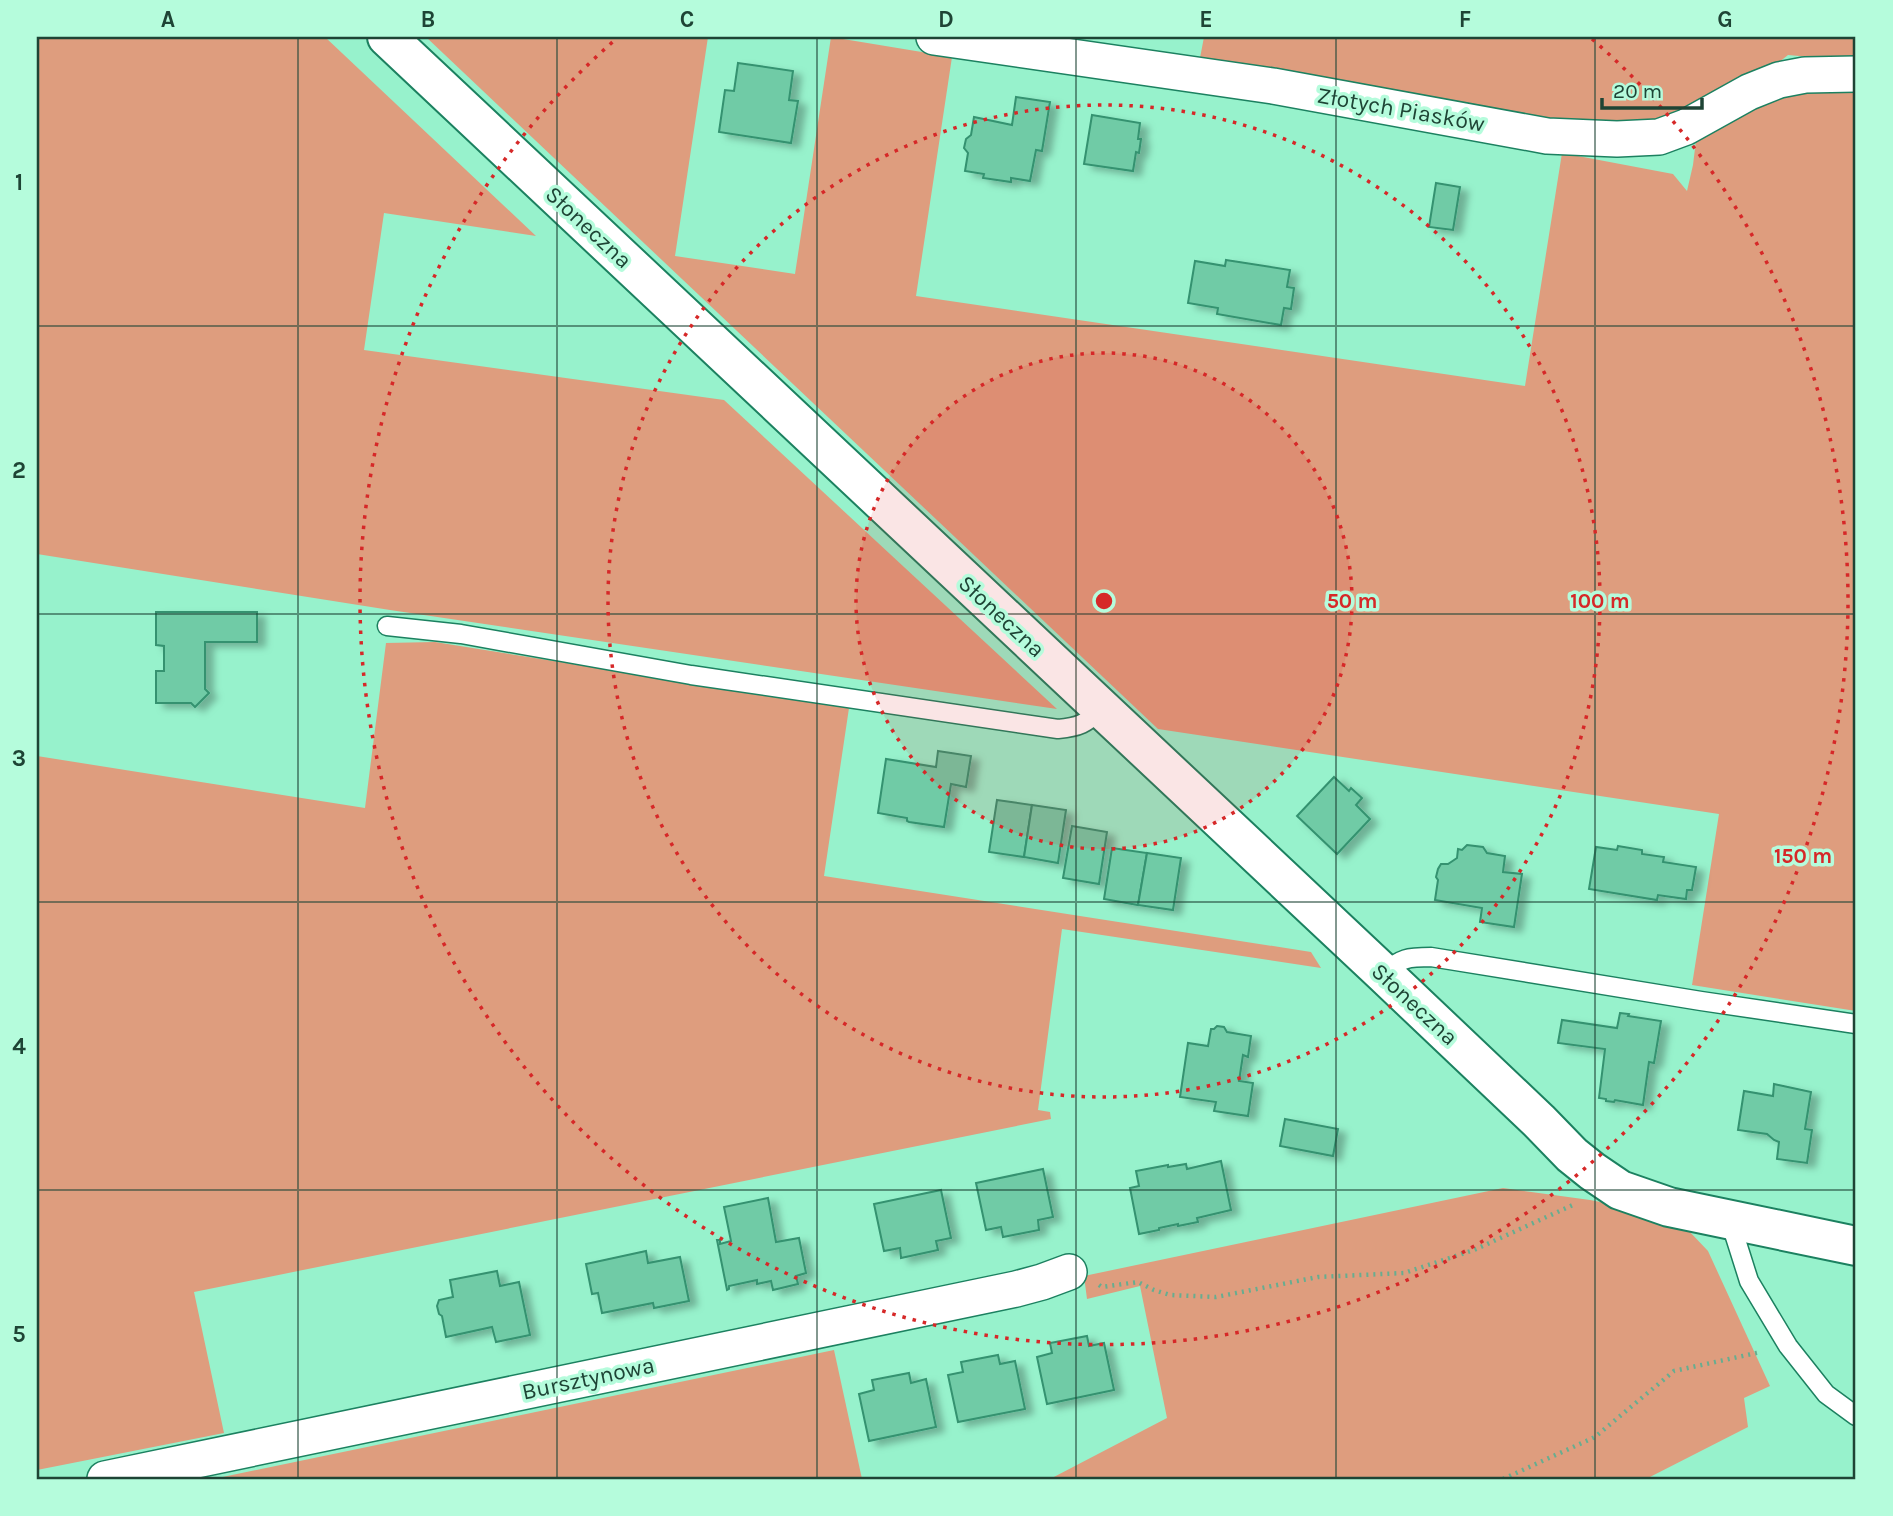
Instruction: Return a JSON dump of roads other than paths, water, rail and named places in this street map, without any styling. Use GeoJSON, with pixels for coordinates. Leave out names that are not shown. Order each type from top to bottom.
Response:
{"type":"FeatureCollection","features":[{"type":"Feature","properties":{"kind":"street","name":"Słoneczna"},"geometry":{"type":"LineString","coordinates":[[387,37],[1383,973],[1572,1155],[1620,1190],[1669,1207],[1856,1246]]}},
{"type":"Feature","properties":{"kind":"street","name":"Złotych Piasków"},"geometry":{"type":"LineString","coordinates":[[934,37],[1273,86],[1547,136],[1618,139],[1659,136],[1686,127],[1749,92],[1779,80],[1805,75],[1856,74]]}},
{"type":"Feature","properties":{"kind":"street","name":"Bursztynowa"},"geometry":{"type":"LineString","coordinates":[[105,1479],[1016,1289],[1069,1272]]}},
{"type":"Feature","properties":{"kind":"lane"},"geometry":{"type":"LineString","coordinates":[[387,625],[461,634],[691,675],[1058,729],[1082,725],[1101,709]]}},
{"type":"Feature","properties":{"kind":"lane"},"geometry":{"type":"LineString","coordinates":[[1383,973],[1397,962],[1410,957],[1431,957],[1856,1024]]}},
{"type":"Feature","properties":{"kind":"lane"},"geometry":{"type":"LineString","coordinates":[[1730,1221],[1749,1280],[1788,1346],[1826,1394],[1856,1416]]}}]}
